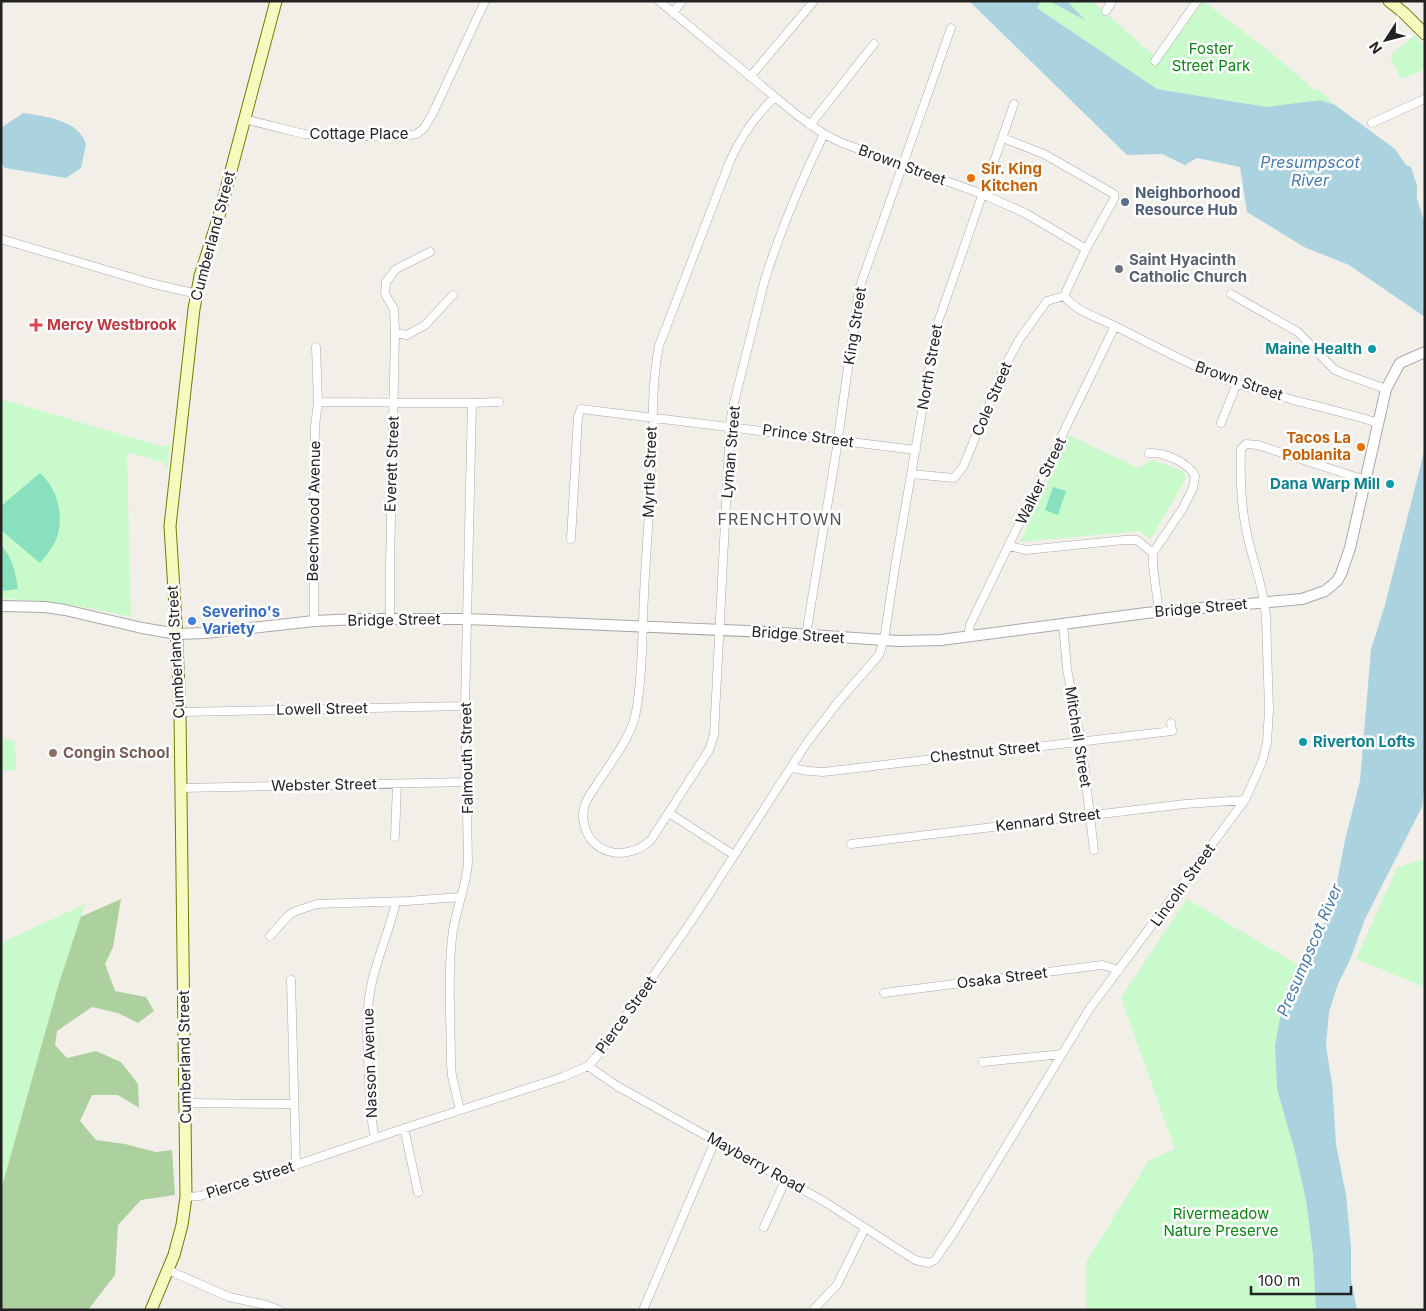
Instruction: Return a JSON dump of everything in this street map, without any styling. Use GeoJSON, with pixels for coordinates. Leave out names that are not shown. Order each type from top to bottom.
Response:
{"type":"FeatureCollection","features":[{"type":"Feature","properties":{"kind":"main road","name":"Cumberland Street"},"geometry":{"type":"LineString","coordinates":[[151,1310],[179,1239],[186,1197],[180,712],[171,550],[171,514],[194,309],[200,276],[219,216],[276,1]]}},
{"type":"Feature","properties":{"kind":"main road"},"geometry":{"type":"LineString","coordinates":[[1389,1],[1425,34]]}},
{"type":"Feature","properties":{"kind":"street","name":"Cottage Place"},"geometry":{"type":"LineString","coordinates":[[244,120],[304,134],[400,136],[417,134],[424,128],[432,115],[486,1]]}},
{"type":"Feature","properties":{"kind":"street","name":"Brown Street"},"geometry":{"type":"LineString","coordinates":[[659,1],[750,77],[824,134],[842,143],[982,194],[1025,213],[1086,250]]}},
{"type":"Feature","properties":{"kind":"street"},"geometry":{"type":"LineString","coordinates":[[673,13],[682,1]]}},
{"type":"Feature","properties":{"kind":"street"},"geometry":{"type":"LineString","coordinates":[[750,77],[814,1]]}},
{"type":"Feature","properties":{"kind":"street"},"geometry":{"type":"LineString","coordinates":[[1106,10],[1112,1]]}},
{"type":"Feature","properties":{"kind":"street"},"geometry":{"type":"LineString","coordinates":[[1155,61],[1197,1]]}},
{"type":"Feature","properties":{"kind":"street","name":"King Street"},"geometry":{"type":"LineString","coordinates":[[806,635],[859,289],[951,28]]}},
{"type":"Feature","properties":{"kind":"street"},"geometry":{"type":"LineString","coordinates":[[810,125],[874,44]]}},
{"type":"Feature","properties":{"kind":"street","name":"Myrtle Street"},"geometry":{"type":"LineString","coordinates":[[608,851],[597,845],[589,835],[584,824],[583,811],[588,798],[625,740],[634,720],[638,700],[652,454],[652,416],[659,346],[726,170],[739,141],[747,128],[775,97]]}},
{"type":"Feature","properties":{"kind":"street"},"geometry":{"type":"LineString","coordinates":[[1372,123],[1425,99]]}},
{"type":"Feature","properties":{"kind":"street","name":"North Street"},"geometry":{"type":"LineString","coordinates":[[884,640],[937,325],[982,194],[1000,150],[1014,104]]}},
{"type":"Feature","properties":{"kind":"street","name":"Lyman Street"},"geometry":{"type":"LineString","coordinates":[[608,851],[622,854],[638,850],[651,840],[709,750],[714,735],[732,411],[765,279],[790,212],[824,134]]}},
{"type":"Feature","properties":{"kind":"street"},"geometry":{"type":"LineString","coordinates":[[1003,138],[1044,154],[1114,194],[1114,199],[1086,250],[1064,296]]}},
{"type":"Feature","properties":{"kind":"street"},"geometry":{"type":"LineString","coordinates":[[1,239],[150,283],[197,294]]}},
{"type":"Feature","properties":{"kind":"street","name":"Everett Street"},"geometry":{"type":"LineString","coordinates":[[390,619],[395,333],[394,309],[385,294],[386,282],[396,269],[430,252]]}},
{"type":"Feature","properties":{"kind":"street"},"geometry":{"type":"LineString","coordinates":[[1231,294],[1298,332],[1335,370],[1386,389]]}},
{"type":"Feature","properties":{"kind":"street"},"geometry":{"type":"LineString","coordinates":[[395,333],[406,336],[425,326],[454,295]]}},
{"type":"Feature","properties":{"kind":"street","name":"Brown Street"},"geometry":{"type":"LineString","coordinates":[[1064,296],[1072,305],[1179,360],[1237,383],[1378,423]]}},
{"type":"Feature","properties":{"kind":"street","name":"Cole Street"},"geometry":{"type":"LineString","coordinates":[[912,474],[954,478],[958,474],[966,461],[1005,366],[1019,340],[1047,301],[1064,296]]}},
{"type":"Feature","properties":{"kind":"street","name":"Walker Street"},"geometry":{"type":"LineString","coordinates":[[968,636],[970,625],[1115,326]]}},
{"type":"Feature","properties":{"kind":"street","name":"Beechwood Avenue"},"geometry":{"type":"LineString","coordinates":[[314,621],[315,426],[318,402],[316,347]]}},
{"type":"Feature","properties":{"kind":"street","name":"Bridge Street"},"geometry":{"type":"LineString","coordinates":[[1,606],[45,607],[65,610],[177,634],[206,633],[314,621],[467,619],[643,626],[884,640],[941,640],[1158,612],[1296,600],[1317,595],[1324,591],[1336,580],[1346,561],[1386,389],[1400,363],[1425,352]]}},
{"type":"Feature","properties":{"kind":"street"},"geometry":{"type":"LineString","coordinates":[[1221,423],[1237,383]]}},
{"type":"Feature","properties":{"kind":"street"},"geometry":{"type":"LineString","coordinates":[[318,402],[499,402]]}},
{"type":"Feature","properties":{"kind":"street","name":"Falmouth Street"},"geometry":{"type":"LineString","coordinates":[[460,1110],[452,1076],[450,976],[453,930],[467,876],[468,862],[465,706],[472,403]]}},
{"type":"Feature","properties":{"kind":"street","name":"Prince Street"},"geometry":{"type":"LineString","coordinates":[[571,539],[578,416],[581,408],[916,450]]}},
{"type":"Feature","properties":{"kind":"street","name":"Lincoln Street"},"geometry":{"type":"LineString","coordinates":[[924,1263],[935,1260],[944,1248],[1090,1008],[1245,800],[1262,762],[1267,743],[1268,709],[1265,603],[1246,530],[1241,480],[1241,449],[1246,444],[1258,445],[1365,480]]}},
{"type":"Feature","properties":{"kind":"street"},"geometry":{"type":"LineString","coordinates":[[1149,453],[1183,463],[1188,466],[1195,476],[1193,488],[1183,508],[1153,553],[1158,612]]}},
{"type":"Feature","properties":{"kind":"street"},"geometry":{"type":"LineString","coordinates":[[1009,546],[1026,550],[1110,540],[1137,540],[1153,553]]}},
{"type":"Feature","properties":{"kind":"street","name":"Mitchell Street"},"geometry":{"type":"LineString","coordinates":[[1063,624],[1067,669],[1081,741],[1094,850]]}},
{"type":"Feature","properties":{"kind":"street","name":"Pierce Street"},"geometry":{"type":"LineString","coordinates":[[186,1197],[208,1194],[404,1128],[564,1077],[588,1066],[598,1055],[678,941],[806,744],[829,712],[874,661],[884,640]]}},
{"type":"Feature","properties":{"kind":"street","name":"Lowell Street"},"geometry":{"type":"LineString","coordinates":[[180,712],[465,706]]}},
{"type":"Feature","properties":{"kind":"street","name":"Chestnut Street"},"geometry":{"type":"LineString","coordinates":[[790,768],[823,772],[1172,731],[1171,723]]}},
{"type":"Feature","properties":{"kind":"street","name":"Webster Street"},"geometry":{"type":"LineString","coordinates":[[180,788],[467,782]]}},
{"type":"Feature","properties":{"kind":"street"},"geometry":{"type":"LineString","coordinates":[[395,837],[397,784]]}},
{"type":"Feature","properties":{"kind":"street","name":"Kennard Street"},"geometry":{"type":"LineString","coordinates":[[851,844],[1185,804],[1245,800]]}},
{"type":"Feature","properties":{"kind":"street"},"geometry":{"type":"LineString","coordinates":[[669,813],[734,856]]}},
{"type":"Feature","properties":{"kind":"street"},"geometry":{"type":"LineString","coordinates":[[270,936],[290,915],[310,905],[396,902],[461,897]]}},
{"type":"Feature","properties":{"kind":"street","name":"Nasson Avenue"},"geometry":{"type":"LineString","coordinates":[[375,1138],[371,1123],[367,1014],[372,982],[396,902]]}},
{"type":"Feature","properties":{"kind":"street","name":"Osaka Street"},"geometry":{"type":"LineString","coordinates":[[884,993],[1102,966],[1119,970]]}},
{"type":"Feature","properties":{"kind":"street"},"geometry":{"type":"LineString","coordinates":[[291,980],[296,1164]]}},
{"type":"Feature","properties":{"kind":"street"},"geometry":{"type":"LineString","coordinates":[[983,1062],[1062,1054]]}},
{"type":"Feature","properties":{"kind":"street","name":"Mayberry Road"},"geometry":{"type":"LineString","coordinates":[[588,1066],[617,1086],[786,1179],[915,1260],[924,1263]]}},
{"type":"Feature","properties":{"kind":"street"},"geometry":{"type":"LineString","coordinates":[[185,1103],[294,1104]]}},
{"type":"Feature","properties":{"kind":"street"},"geometry":{"type":"LineString","coordinates":[[404,1128],[418,1192]]}},
{"type":"Feature","properties":{"kind":"street"},"geometry":{"type":"LineString","coordinates":[[643,1310],[715,1141]]}},
{"type":"Feature","properties":{"kind":"street"},"geometry":{"type":"LineString","coordinates":[[764,1227],[786,1179]]}},
{"type":"Feature","properties":{"kind":"street"},"geometry":{"type":"LineString","coordinates":[[813,1310],[837,1285],[865,1228]]}},
{"type":"Feature","properties":{"kind":"street"},"geometry":{"type":"LineString","coordinates":[[168,1270],[229,1297],[266,1305],[279,1310]]}},
{"type":"Feature","properties":{"kind":"green space","name":"Foster Street Park"},"geometry":{"type":"Polygon","coordinates":[[[1041,1],[1049,1],[1083,19],[1067,1],[1092,1],[1160,61],[1203,1],[1274,55],[1314,90],[1318,89],[1335,105],[1320,100],[1267,107],[1157,89],[1037,8],[1041,1]]]}},
{"type":"Feature","properties":{"kind":"green space"},"geometry":{"type":"Polygon","coordinates":[[[1415,35],[1425,47],[1425,69],[1401,79],[1390,56],[1415,35]]]}},
{"type":"Feature","properties":{"kind":"green space"},"geometry":{"type":"Polygon","coordinates":[[[1,399],[164,447],[170,443],[167,470],[162,462],[127,452],[131,617],[67,604],[1,599],[1,399]]]}},
{"type":"Feature","properties":{"kind":"green space"},"geometry":{"type":"Polygon","coordinates":[[[1069,435],[1138,468],[1152,460],[1183,471],[1186,478],[1151,539],[1140,531],[1020,542],[1069,435]]]}},
{"type":"Feature","properties":{"kind":"green space"},"geometry":{"type":"Polygon","coordinates":[[[40,473],[47,480],[56,497],[59,506],[60,526],[54,544],[40,563],[1,530],[1,506],[40,473]]]}},
{"type":"Feature","properties":{"kind":"green space"},"geometry":{"type":"Polygon","coordinates":[[[1053,487],[1066,491],[1058,515],[1045,510],[1053,487]]]}},
{"type":"Feature","properties":{"kind":"green space"},"geometry":{"type":"Polygon","coordinates":[[[1,545],[13,565],[18,589],[1,591],[1,545]]]}},
{"type":"Feature","properties":{"kind":"green space"},"geometry":{"type":"Polygon","coordinates":[[[1,736],[15,741],[16,770],[1,771],[1,736]]]}},
{"type":"Feature","properties":{"kind":"green space"},"geometry":{"type":"Polygon","coordinates":[[[1425,858],[1425,987],[1356,959],[1397,868],[1425,858]]]}},
{"type":"Feature","properties":{"kind":"green space"},"geometry":{"type":"Polygon","coordinates":[[[121,899],[113,947],[105,964],[115,991],[146,997],[154,1011],[138,1023],[118,1013],[92,1007],[57,1031],[55,1045],[67,1058],[96,1051],[121,1062],[138,1084],[139,1108],[118,1095],[92,1095],[80,1121],[96,1140],[125,1144],[156,1152],[172,1150],[175,1195],[141,1200],[118,1225],[115,1275],[88,1310],[1,1310],[1,952],[121,899]]]}},
{"type":"Feature","properties":{"kind":"green space","name":"Rivermeadow Nature Preserve"},"geometry":{"type":"Polygon","coordinates":[[[1187,899],[1298,965],[1284,996],[1275,1045],[1277,1089],[1306,1200],[1313,1254],[1316,1310],[1086,1310],[1086,1263],[1148,1161],[1175,1149],[1121,998],[1187,899]]]}},
{"type":"Feature","properties":{"kind":"green space"},"geometry":{"type":"Polygon","coordinates":[[[85,904],[59,983],[1,1190],[1,943],[85,904]]]}},
{"type":"Feature","properties":{"kind":"water","name":"Presumpscot River"},"geometry":{"type":"Polygon","coordinates":[[[969,1],[1041,1],[1037,8],[1157,89],[1267,107],[1320,100],[1335,105],[1395,149],[1406,165],[1411,167],[1417,186],[1417,199],[1425,223],[1425,317],[1349,265],[1304,247],[1247,212],[1240,167],[1197,158],[1185,165],[1162,154],[1127,155],[969,1]]]}},
{"type":"Feature","properties":{"kind":"water"},"geometry":{"type":"Polygon","coordinates":[[[1049,1],[1067,1],[1085,20],[1049,1]]]}},
{"type":"Feature","properties":{"kind":"water"},"geometry":{"type":"Polygon","coordinates":[[[23,113],[60,121],[76,129],[86,144],[81,168],[66,178],[5,168],[1,163],[1,128],[23,113]]]}},
{"type":"Feature","properties":{"kind":"water"},"geometry":{"type":"Polygon","coordinates":[[[1425,448],[1425,779],[1422,807],[1365,919],[1350,960],[1338,984],[1329,1012],[1326,1046],[1332,1083],[1336,1144],[1346,1195],[1351,1247],[1351,1279],[1357,1310],[1316,1310],[1313,1254],[1306,1200],[1277,1089],[1275,1045],[1284,996],[1298,965],[1317,938],[1333,902],[1345,840],[1360,781],[1371,649],[1385,605],[1425,448]]]}},
{"type":"Feature","properties":{"kind":"place","name":"Sir. King Kitchen"},"geometry":{"type":"Point","coordinates":[971,178]}},
{"type":"Feature","properties":{"kind":"place","name":"Neighborhood Resource Hub"},"geometry":{"type":"Point","coordinates":[1125,202]}},
{"type":"Feature","properties":{"kind":"place","name":"Saint Hyacinth Catholic Church"},"geometry":{"type":"Point","coordinates":[1119,269]}},
{"type":"Feature","properties":{"kind":"place","name":"Mercy Westbrook"},"geometry":{"type":"Point","coordinates":[36,325]}},
{"type":"Feature","properties":{"kind":"place","name":"Maine Health"},"geometry":{"type":"Point","coordinates":[1372,349]}},
{"type":"Feature","properties":{"kind":"place","name":"Tacos La Poblanita"},"geometry":{"type":"Point","coordinates":[1361,447]}},
{"type":"Feature","properties":{"kind":"place","name":"Dana Warp Mill"},"geometry":{"type":"Point","coordinates":[1390,484]}},
{"type":"Feature","properties":{"kind":"place","name":"Severino's Variety"},"geometry":{"type":"Point","coordinates":[192,621]}},
{"type":"Feature","properties":{"kind":"place","name":"Riverton Lofts"},"geometry":{"type":"Point","coordinates":[1303,742]}},
{"type":"Feature","properties":{"kind":"place","name":"Congin School"},"geometry":{"type":"Point","coordinates":[53,753]}},
{"type":"Feature","properties":{"kind":"district","name":"FRENCHTOWN"},"geometry":{"type":"Point","coordinates":[780,519]}}]}
